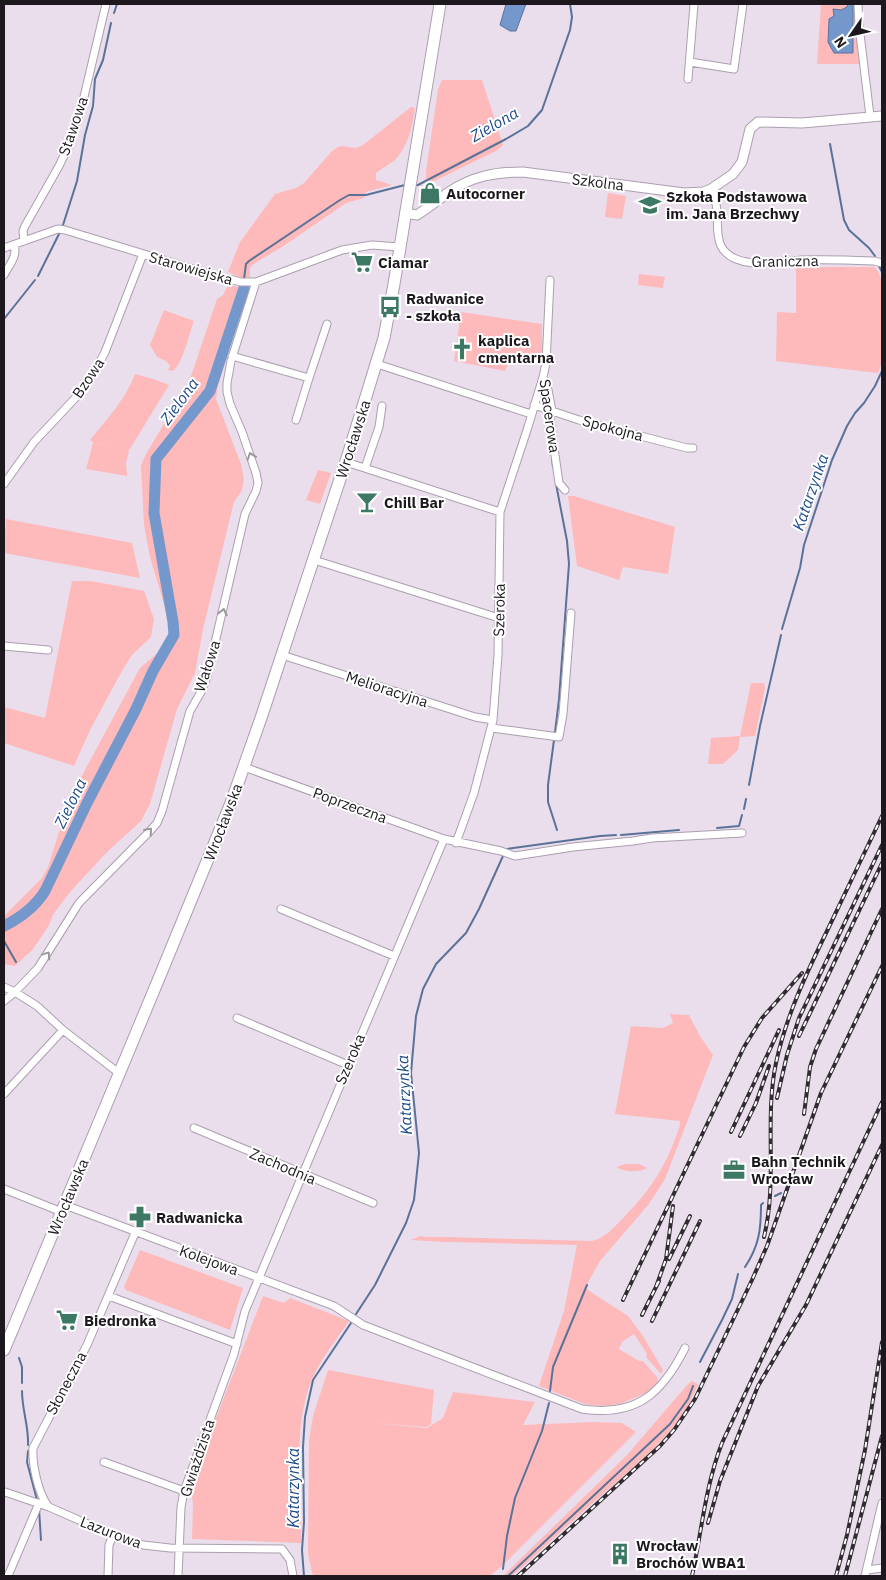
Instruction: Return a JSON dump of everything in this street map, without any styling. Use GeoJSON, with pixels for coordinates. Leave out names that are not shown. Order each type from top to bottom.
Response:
{"type":"FeatureCollection","features":[{"type":"Feature","properties":{"kind":"main road"},"geometry":{"type":"LineString","coordinates":[[406,213],[440,4]]}},
{"type":"Feature","properties":{"kind":"main road","name":"Wrocławska"},"geometry":{"type":"LineString","coordinates":[[4,1350],[120,1074],[244,767],[314,560],[377,364],[385,334],[406,213]]}},
{"type":"Feature","properties":{"kind":"street","name":"Stawowa"},"geometry":{"type":"LineString","coordinates":[[24,241],[24,226],[59,166],[68,145],[83,101],[106,4]]}},
{"type":"Feature","properties":{"kind":"street"},"geometry":{"type":"LineString","coordinates":[[688,79],[694,4]]}},
{"type":"Feature","properties":{"kind":"street"},"geometry":{"type":"LineString","coordinates":[[690,62],[734,69],[743,4]]}},
{"type":"Feature","properties":{"kind":"street"},"geometry":{"type":"LineString","coordinates":[[858,4],[870,116]]}},
{"type":"Feature","properties":{"kind":"street","name":"Szkolna"},"geometry":{"type":"LineString","coordinates":[[406,213],[417,214],[450,191],[476,178],[507,172],[523,172],[684,193],[704,192],[726,180],[740,166],[750,129],[756,124],[764,122],[802,123],[882,116]]}},
{"type":"Feature","properties":{"kind":"street","name":"Graniczna"},"geometry":{"type":"LineString","coordinates":[[711,189],[716,201],[721,246],[735,258],[754,263],[773,264],[800,260],[874,261],[882,263]]}},
{"type":"Feature","properties":{"kind":"street","name":"Starowiejska"},"geometry":{"type":"LineString","coordinates":[[4,248],[58,229],[81,234],[241,282],[253,282],[342,250],[372,245],[400,247]]}},
{"type":"Feature","properties":{"kind":"street"},"geometry":{"type":"LineString","coordinates":[[4,275],[15,257],[16,250],[14,245]]}},
{"type":"Feature","properties":{"kind":"street","name":"Bzowa"},"geometry":{"type":"LineString","coordinates":[[4,484],[34,442],[78,394],[95,371],[105,352],[143,254]]}},
{"type":"Feature","properties":{"kind":"street","name":"Spacerowa"},"geometry":{"type":"LineString","coordinates":[[550,280],[546,363],[543,377],[548,390],[552,411],[551,426],[559,483],[565,490]]}},
{"type":"Feature","properties":{"kind":"street","name":"Wałowa"},"geometry":{"type":"LineString","coordinates":[[4,1001],[38,968],[80,903],[150,831],[162,811],[190,711],[207,677],[246,514],[258,483],[251,454],[226,392],[226,382],[253,282]]}},
{"type":"Feature","properties":{"kind":"street"},"geometry":{"type":"LineString","coordinates":[[296,420],[327,324]]}},
{"type":"Feature","properties":{"kind":"street"},"geometry":{"type":"LineString","coordinates":[[232,358],[309,378]]}},
{"type":"Feature","properties":{"kind":"street"},"geometry":{"type":"LineString","coordinates":[[377,364],[532,414]]}},
{"type":"Feature","properties":{"kind":"street","name":"Szeroka"},"geometry":{"type":"LineString","coordinates":[[456,843],[474,793],[492,728],[498,665],[500,512],[543,377]]}},
{"type":"Feature","properties":{"kind":"street"},"geometry":{"type":"LineString","coordinates":[[365,468],[379,427],[382,406]]}},
{"type":"Feature","properties":{"kind":"street","name":"Spokojna"},"geometry":{"type":"LineString","coordinates":[[534,406],[687,448],[693,448]]}},
{"type":"Feature","properties":{"kind":"street"},"geometry":{"type":"LineString","coordinates":[[346,462],[500,512]]}},
{"type":"Feature","properties":{"kind":"street"},"geometry":{"type":"LineString","coordinates":[[314,560],[499,618]]}},
{"type":"Feature","properties":{"kind":"street"},"geometry":{"type":"LineString","coordinates":[[492,728],[559,737],[563,714],[570,613]]}},
{"type":"Feature","properties":{"kind":"street"},"geometry":{"type":"LineString","coordinates":[[4,646],[48,650]]}},
{"type":"Feature","properties":{"kind":"street","name":"Melioracyjna"},"geometry":{"type":"LineString","coordinates":[[282,655],[475,717],[493,720]]}},
{"type":"Feature","properties":{"kind":"street","name":"Poprzeczna"},"geometry":{"type":"LineString","coordinates":[[244,767],[456,843],[501,851],[515,856],[652,838],[742,833]]}},
{"type":"Feature","properties":{"kind":"street","name":"Szeroka"},"geometry":{"type":"LineString","coordinates":[[258,1278],[444,839]]}},
{"type":"Feature","properties":{"kind":"street"},"geometry":{"type":"LineString","coordinates":[[282,909],[394,956]]}},
{"type":"Feature","properties":{"kind":"street"},"geometry":{"type":"LineString","coordinates":[[4,987],[37,1006],[63,1030],[120,1074]]}},
{"type":"Feature","properties":{"kind":"street"},"geometry":{"type":"LineString","coordinates":[[238,1018],[348,1065]]}},
{"type":"Feature","properties":{"kind":"street"},"geometry":{"type":"LineString","coordinates":[[4,1094],[63,1030]]}},
{"type":"Feature","properties":{"kind":"street","name":"Zachodnia"},"geometry":{"type":"LineString","coordinates":[[194,1128],[372,1203]]}},
{"type":"Feature","properties":{"kind":"street","name":"Kolejowa"},"geometry":{"type":"LineString","coordinates":[[4,1190],[136,1233],[334,1306],[363,1325],[582,1409],[600,1412],[636,1404],[654,1393],[665,1382],[675,1368],[685,1348]]}},
{"type":"Feature","properties":{"kind":"street","name":"Słoneczna"},"geometry":{"type":"LineString","coordinates":[[49,1507],[43,1500],[38,1486],[32,1455],[33,1448],[86,1345],[136,1233]]}},
{"type":"Feature","properties":{"kind":"street","name":"Gwiaździsta"},"geometry":{"type":"LineString","coordinates":[[178,1576],[181,1508],[184,1491],[237,1344],[245,1311],[258,1278]]}},
{"type":"Feature","properties":{"kind":"street"},"geometry":{"type":"LineString","coordinates":[[109,1296],[237,1344]]}},
{"type":"Feature","properties":{"kind":"street"},"geometry":{"type":"LineString","coordinates":[[104,1462],[184,1491]]}},
{"type":"Feature","properties":{"kind":"street","name":"Lazurowa"},"geometry":{"type":"LineString","coordinates":[[4,1494],[49,1507],[144,1545],[180,1548],[282,1549],[290,1560],[294,1576]]}},
{"type":"Feature","properties":{"kind":"street"},"geometry":{"type":"LineString","coordinates":[[8,1576],[38,1503]]}},
{"type":"Feature","properties":{"kind":"street"},"geometry":{"type":"LineString","coordinates":[[866,1573],[882,1503]]}},
{"type":"Feature","properties":{"kind":"street"},"geometry":{"type":"LineString","coordinates":[[108,1576],[109,1545],[113,1534]]}},
{"type":"Feature","properties":{"kind":"street"},"geometry":{"type":"LineString","coordinates":[[866,1573],[882,1568]]}},
{"type":"Feature","properties":{"kind":"shaded area"},"geometry":{"type":"Polygon","coordinates":[[[821,4],[855,4],[854,15],[860,64],[817,64],[821,4]]]}},
{"type":"Feature","properties":{"kind":"shaded area"},"geometry":{"type":"Polygon","coordinates":[[[442,80],[482,80],[503,145],[496,151],[426,185],[426,172],[438,89],[442,80]]]}},
{"type":"Feature","properties":{"kind":"shaded area"},"geometry":{"type":"Polygon","coordinates":[[[411,107],[415,108],[414,115],[404,148],[392,163],[376,173],[376,180],[392,185],[366,192],[364,198],[346,203],[252,265],[250,277],[241,278],[228,272],[240,242],[275,194],[296,188],[304,183],[332,151],[342,146],[356,148],[363,145],[411,107]]]}},
{"type":"Feature","properties":{"kind":"shaded area"},"geometry":{"type":"Polygon","coordinates":[[[608,193],[626,196],[622,219],[605,217],[608,193]]]}},
{"type":"Feature","properties":{"kind":"shaded area"},"geometry":{"type":"Polygon","coordinates":[[[796,267],[874,267],[878,271],[882,282],[882,362],[878,373],[776,361],[777,312],[796,313],[796,267]]]}},
{"type":"Feature","properties":{"kind":"shaded area"},"geometry":{"type":"Polygon","coordinates":[[[639,274],[665,277],[663,288],[638,285],[639,274]]]}},
{"type":"Feature","properties":{"kind":"shaded area"},"geometry":{"type":"Polygon","coordinates":[[[229,284],[247,290],[218,386],[216,399],[241,464],[244,479],[242,490],[234,502],[203,629],[195,673],[177,709],[150,804],[141,821],[107,852],[71,891],[54,913],[48,927],[33,949],[15,966],[4,964],[4,916],[42,878],[48,867],[66,810],[78,783],[140,668],[160,651],[169,632],[169,621],[150,557],[144,525],[141,465],[189,382],[217,299],[223,295],[229,284]]]}},
{"type":"Feature","properties":{"kind":"shaded area"},"geometry":{"type":"Polygon","coordinates":[[[164,310],[194,321],[183,355],[173,371],[168,370],[170,366],[166,361],[157,357],[150,345],[164,310]]]}},
{"type":"Feature","properties":{"kind":"shaded area"},"geometry":{"type":"Polygon","coordinates":[[[461,312],[542,324],[542,360],[510,359],[505,371],[454,361],[461,312]]]}},
{"type":"Feature","properties":{"kind":"shaded area"},"geometry":{"type":"Polygon","coordinates":[[[135,374],[169,385],[128,450],[127,476],[86,469],[93,443],[117,448],[94,443],[90,440],[121,401],[135,374]]]}},
{"type":"Feature","properties":{"kind":"shaded area"},"geometry":{"type":"Polygon","coordinates":[[[318,470],[331,473],[320,504],[306,500],[318,470]]]}},
{"type":"Feature","properties":{"kind":"shaded area"},"geometry":{"type":"Polygon","coordinates":[[[568,496],[574,496],[675,527],[668,574],[623,567],[619,580],[577,566],[568,496]]]}},
{"type":"Feature","properties":{"kind":"shaded area"},"geometry":{"type":"Polygon","coordinates":[[[6,519],[132,543],[140,578],[4,553],[6,519]]]}},
{"type":"Feature","properties":{"kind":"shaded area"},"geometry":{"type":"Polygon","coordinates":[[[72,581],[91,581],[144,591],[154,619],[151,637],[132,655],[123,669],[91,728],[74,766],[4,743],[4,707],[45,718],[72,581]]]}},
{"type":"Feature","properties":{"kind":"shaded area"},"geometry":{"type":"Polygon","coordinates":[[[751,683],[764,683],[765,688],[755,736],[740,737],[738,750],[723,764],[708,764],[711,738],[740,736],[751,683]]]}},
{"type":"Feature","properties":{"kind":"shaded area"},"geometry":{"type":"Polygon","coordinates":[[[670,1014],[689,1015],[713,1055],[665,1179],[649,1204],[600,1261],[585,1288],[628,1316],[643,1336],[663,1370],[661,1374],[646,1357],[647,1354],[634,1334],[622,1342],[619,1349],[639,1361],[643,1361],[657,1377],[658,1382],[646,1393],[620,1404],[602,1406],[585,1404],[539,1386],[564,1311],[577,1245],[410,1240],[421,1236],[592,1241],[610,1231],[636,1205],[652,1184],[665,1162],[680,1125],[680,1121],[615,1114],[631,1026],[663,1028],[673,1023],[670,1014]]]}},
{"type":"Feature","properties":{"kind":"shaded area"},"geometry":{"type":"Polygon","coordinates":[[[626,1164],[639,1164],[647,1168],[640,1171],[632,1171],[616,1167],[626,1164]]]}},
{"type":"Feature","properties":{"kind":"shaded area"},"geometry":{"type":"Polygon","coordinates":[[[140,1250],[243,1288],[230,1330],[126,1290],[124,1287],[140,1250]]]}},
{"type":"Feature","properties":{"kind":"shaded area"},"geometry":{"type":"Polygon","coordinates":[[[263,1296],[284,1303],[290,1298],[349,1321],[320,1364],[312,1379],[306,1398],[302,1418],[299,1460],[301,1543],[192,1539],[192,1498],[200,1460],[263,1296]]]}},
{"type":"Feature","properties":{"kind":"shaded area"},"geometry":{"type":"Polygon","coordinates":[[[328,1370],[434,1390],[431,1424],[427,1427],[373,1423],[427,1428],[443,1418],[453,1392],[535,1402],[523,1425],[594,1422],[622,1423],[636,1432],[490,1576],[313,1576],[308,1554],[309,1440],[313,1416],[328,1370]]]}},
{"type":"Feature","properties":{"kind":"shaded area"},"geometry":{"type":"Polygon","coordinates":[[[692,1381],[698,1384],[690,1403],[679,1420],[650,1452],[512,1576],[503,1576],[627,1455],[692,1381]]]}},
{"type":"Feature","properties":{"kind":"water"},"geometry":{"type":"Polygon","coordinates":[[[506,4],[526,4],[516,31],[510,31],[500,25],[506,4]]]}},
{"type":"Feature","properties":{"kind":"water"},"geometry":{"type":"Polygon","coordinates":[[[848,4],[853,4],[853,53],[834,53],[828,42],[829,19],[834,16],[833,9],[841,10],[847,7],[848,4]]]}},
{"type":"Feature","properties":{"kind":"waterway"},"geometry":{"type":"LineString","coordinates":[[114,13],[117,4]]}},
{"type":"Feature","properties":{"kind":"waterway","name":"Zielona"},"geometry":{"type":"LineString","coordinates":[[415,185],[506,139],[528,126],[542,110],[570,30],[572,17],[570,4]]}},
{"type":"Feature","properties":{"kind":"waterway"},"geometry":{"type":"LineString","coordinates":[[63,225],[77,181],[85,135],[93,106],[95,79],[103,60],[111,23]]}},
{"type":"Feature","properties":{"kind":"waterway","name":"Katarzynka"},"geometry":{"type":"LineString","coordinates":[[830,144],[844,220],[849,230],[875,256]]}},
{"type":"Feature","properties":{"kind":"waterway","name":"Zielona"},"geometry":{"type":"LineString","coordinates":[[244,279],[246,264],[249,261],[340,200],[349,195],[366,195],[405,185]]}},
{"type":"Feature","properties":{"kind":"waterway"},"geometry":{"type":"LineString","coordinates":[[38,276],[59,234]]}},
{"type":"Feature","properties":{"kind":"waterway","name":"Katarzynka"},"geometry":{"type":"LineString","coordinates":[[879,266],[882,272]]}},
{"type":"Feature","properties":{"kind":"waterway"},"geometry":{"type":"LineString","coordinates":[[4,319],[35,280]]}},
{"type":"Feature","properties":{"kind":"waterway","name":"Zielona"},"geometry":{"type":"LineString","coordinates":[[4,926],[27,912],[45,891],[153,671],[174,635],[154,513],[156,459],[210,391],[244,288]]}},
{"type":"Feature","properties":{"kind":"waterway","name":"Katarzynka"},"geometry":{"type":"LineString","coordinates":[[782,629],[800,568],[804,545],[832,460],[847,426],[875,386],[882,371]]}},
{"type":"Feature","properties":{"kind":"waterway"},"geometry":{"type":"LineString","coordinates":[[546,417],[547,425]]}},
{"type":"Feature","properties":{"kind":"waterway"},"geometry":{"type":"LineString","coordinates":[[552,457],[553,467]]}},
{"type":"Feature","properties":{"kind":"waterway"},"geometry":{"type":"LineString","coordinates":[[555,732],[569,564],[567,541],[556,484]]}},
{"type":"Feature","properties":{"kind":"waterway","name":"Katarzynka"},"geometry":{"type":"LineString","coordinates":[[749,785],[760,726],[781,635]]}},
{"type":"Feature","properties":{"kind":"waterway"},"geometry":{"type":"LineString","coordinates":[[554,740],[548,785],[548,802],[557,830]]}},
{"type":"Feature","properties":{"kind":"waterway","name":"Katarzynka"},"geometry":{"type":"LineString","coordinates":[[744,809],[746,799]]}},
{"type":"Feature","properties":{"kind":"waterway","name":"Katarzynka"},"geometry":{"type":"LineString","coordinates":[[717,828],[739,826],[742,815]]}},
{"type":"Feature","properties":{"kind":"waterway","name":"Katarzynka"},"geometry":{"type":"LineString","coordinates":[[621,835],[679,830]]}},
{"type":"Feature","properties":{"kind":"waterway","name":"Katarzynka"},"geometry":{"type":"LineString","coordinates":[[507,849],[616,835]]}},
{"type":"Feature","properties":{"kind":"waterway","name":"Katarzynka"},"geometry":{"type":"LineString","coordinates":[[356,1314],[375,1285],[406,1223],[414,1200],[419,1153],[411,1073],[416,1016],[423,989],[436,964],[466,933],[503,856]]}},
{"type":"Feature","properties":{"kind":"waterway"},"geometry":{"type":"LineString","coordinates":[[4,941],[16,962]]}},
{"type":"Feature","properties":{"kind":"waterway"},"geometry":{"type":"LineString","coordinates":[[775,1196],[781,1193]]}},
{"type":"Feature","properties":{"kind":"waterway"},"geometry":{"type":"LineString","coordinates":[[745,1267],[756,1245],[760,1230],[761,1205],[763,1203]]}},
{"type":"Feature","properties":{"kind":"waterway"},"geometry":{"type":"LineString","coordinates":[[700,1362],[732,1299],[738,1274]]}},
{"type":"Feature","properties":{"kind":"waterway"},"geometry":{"type":"LineString","coordinates":[[550,1391],[553,1367],[587,1285]]}},
{"type":"Feature","properties":{"kind":"waterway","name":"Katarzynka"},"geometry":{"type":"LineString","coordinates":[[304,1576],[302,1550],[305,1417],[313,1380],[351,1323]]}},
{"type":"Feature","properties":{"kind":"waterway"},"geometry":{"type":"LineString","coordinates":[[19,1358],[22,1367],[22,1383]]}},
{"type":"Feature","properties":{"kind":"waterway"},"geometry":{"type":"LineString","coordinates":[[508,1576],[670,1424],[688,1399],[693,1386]]}},
{"type":"Feature","properties":{"kind":"waterway"},"geometry":{"type":"LineString","coordinates":[[22,1391],[28,1445]]}},
{"type":"Feature","properties":{"kind":"waterway"},"geometry":{"type":"LineString","coordinates":[[503,1569],[507,1536],[515,1498],[542,1431],[549,1403]]}},
{"type":"Feature","properties":{"kind":"waterway"},"geometry":{"type":"LineString","coordinates":[[28,1451],[27,1462],[37,1500]]}},
{"type":"Feature","properties":{"kind":"waterway"},"geometry":{"type":"LineString","coordinates":[[39,1509],[41,1540]]}},
{"type":"Feature","properties":{"kind":"railway"},"geometry":{"type":"LineString","coordinates":[[764,1237],[770,1194],[773,1085],[776,1063],[785,1028],[805,978],[882,816]]}},
{"type":"Feature","properties":{"kind":"railway"},"geometry":{"type":"LineString","coordinates":[[777,1098],[787,1055],[799,1018],[882,845]]}},
{"type":"Feature","properties":{"kind":"railway"},"geometry":{"type":"LineString","coordinates":[[799,1036],[882,863]]}},
{"type":"Feature","properties":{"kind":"railway"},"geometry":{"type":"LineString","coordinates":[[804,1114],[810,1067],[816,1049],[882,909]]}},
{"type":"Feature","properties":{"kind":"railway"},"geometry":{"type":"LineString","coordinates":[[518,1576],[660,1446],[674,1430],[695,1399],[767,1246],[821,1093],[882,966]]}},
{"type":"Feature","properties":{"kind":"railway"},"geometry":{"type":"LineString","coordinates":[[623,1300],[744,1047],[762,1018],[802,973]]}},
{"type":"Feature","properties":{"kind":"railway"},"geometry":{"type":"LineString","coordinates":[[731,1132],[779,1030]]}},
{"type":"Feature","properties":{"kind":"railway"},"geometry":{"type":"LineString","coordinates":[[740,1136],[756,1103],[769,1066]]}},
{"type":"Feature","properties":{"kind":"railway"},"geometry":{"type":"LineString","coordinates":[[692,1576],[708,1492],[722,1443],[882,1102]]}},
{"type":"Feature","properties":{"kind":"railway"},"geometry":{"type":"LineString","coordinates":[[708,1523],[720,1481],[758,1386],[806,1305],[882,1145]]}},
{"type":"Feature","properties":{"kind":"railway"},"geometry":{"type":"LineString","coordinates":[[656,1287],[666,1259],[673,1206]]}},
{"type":"Feature","properties":{"kind":"railway"},"geometry":{"type":"LineString","coordinates":[[669,1259],[690,1216]]}},
{"type":"Feature","properties":{"kind":"railway"},"geometry":{"type":"LineString","coordinates":[[652,1321],[700,1221]]}},
{"type":"Feature","properties":{"kind":"railway"},"geometry":{"type":"LineString","coordinates":[[642,1315],[659,1281]]}},
{"type":"Feature","properties":{"kind":"railway"},"geometry":{"type":"LineString","coordinates":[[836,1576],[847,1535],[865,1450],[882,1342]]}},
{"type":"Feature","properties":{"kind":"railway"},"geometry":{"type":"LineString","coordinates":[[845,1576],[882,1436]]}},
{"type":"Feature","properties":{"kind":"place","name":"Autocorner"},"geometry":{"type":"Point","coordinates":[430,193]}},
{"type":"Feature","properties":{"kind":"place","name":"Szkoła Podstawowa im. Jana Brzechwy"},"geometry":{"type":"Point","coordinates":[650,205]}},
{"type":"Feature","properties":{"kind":"place","name":"Ciamar"},"geometry":{"type":"Point","coordinates":[362,262]}},
{"type":"Feature","properties":{"kind":"place","name":"Radwanice - szkoła"},"geometry":{"type":"Point","coordinates":[390,307]}},
{"type":"Feature","properties":{"kind":"place","name":"kaplica cmentarna"},"geometry":{"type":"Point","coordinates":[462,349]}},
{"type":"Feature","properties":{"kind":"place","name":"Chill Bar"},"geometry":{"type":"Point","coordinates":[367,502]}},
{"type":"Feature","properties":{"kind":"place","name":"Bahn Technik Wrocław"},"geometry":{"type":"Point","coordinates":[734,1170]}},
{"type":"Feature","properties":{"kind":"place","name":"Radwanicka"},"geometry":{"type":"Point","coordinates":[140,1217]}},
{"type":"Feature","properties":{"kind":"place","name":"Biedronka"},"geometry":{"type":"Point","coordinates":[67,1320]}},
{"type":"Feature","properties":{"kind":"place","name":"Wrocław Brochów WBA1"},"geometry":{"type":"Point","coordinates":[620,1554]}}]}
